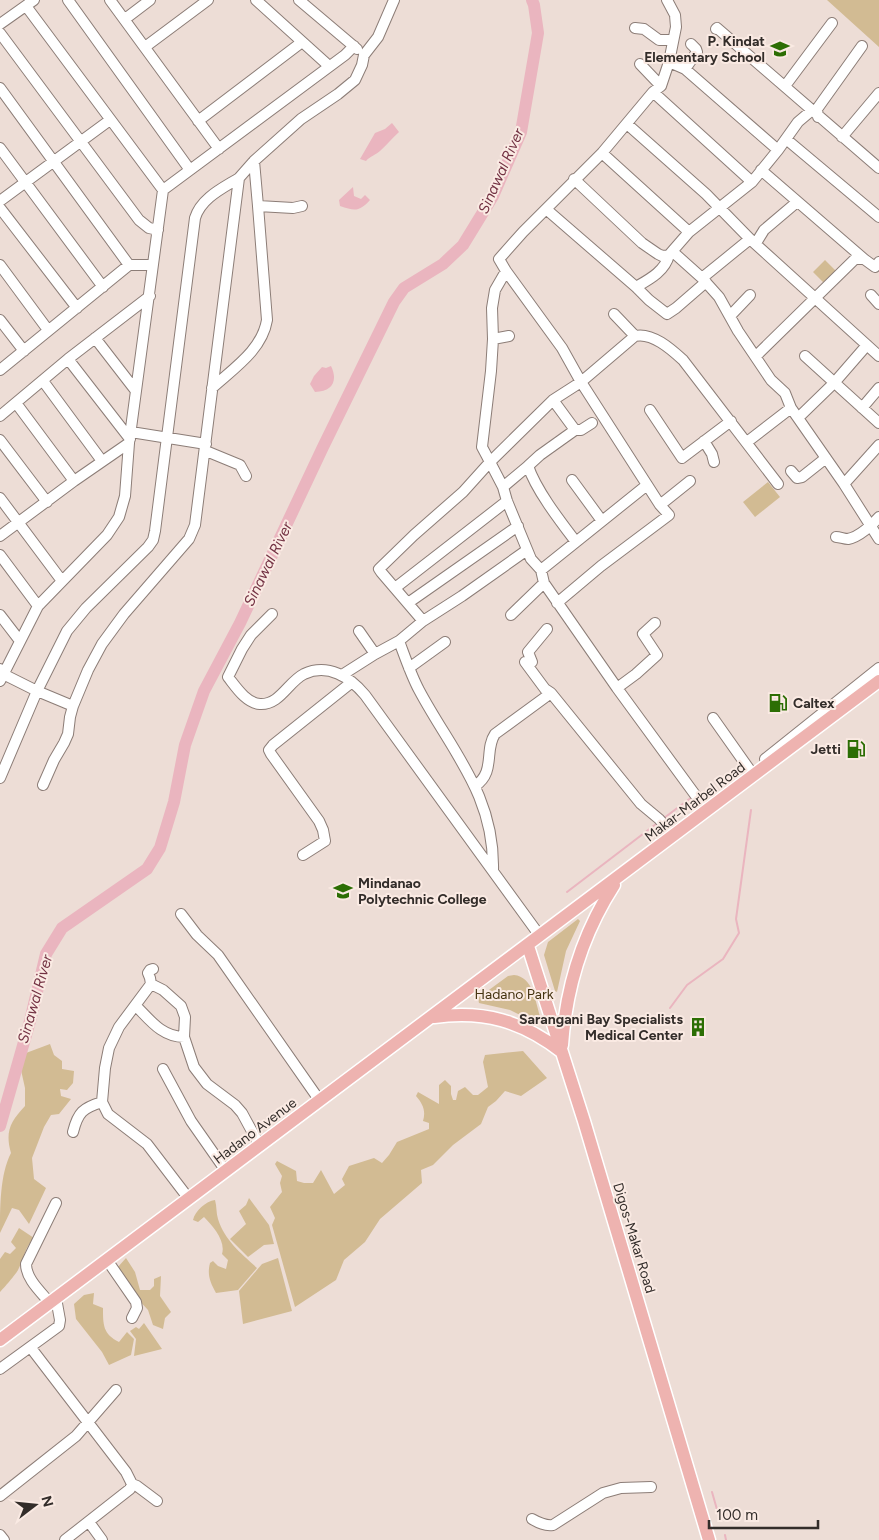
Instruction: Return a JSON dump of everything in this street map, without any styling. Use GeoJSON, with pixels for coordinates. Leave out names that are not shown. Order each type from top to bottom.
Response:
{"type":"FeatureCollection","features":[{"type":"Feature","properties":{"kind":"main road","name":"Makar-Marbel Road"},"geometry":{"type":"LineString","coordinates":[[528,946],[707,811],[752,773],[879,681]]}},
{"type":"Feature","properties":{"kind":"main road"},"geometry":{"type":"LineString","coordinates":[[433,1017],[467,1014],[502,1019],[534,1032],[562,1052],[567,1006],[578,961],[596,917],[619,877]]}},
{"type":"Feature","properties":{"kind":"main road","name":"Digos-Makar Road"},"geometry":{"type":"LineString","coordinates":[[528,946],[562,1052],[709,1540]]}},
{"type":"Feature","properties":{"kind":"main road","name":"Hadano Avenue"},"geometry":{"type":"LineString","coordinates":[[0,1340],[528,946]]}},
{"type":"Feature","properties":{"kind":"street"},"geometry":{"type":"LineString","coordinates":[[68,0],[190,170]]}},
{"type":"Feature","properties":{"kind":"street"},"geometry":{"type":"LineString","coordinates":[[110,0],[220,149]]}},
{"type":"Feature","properties":{"kind":"street"},"geometry":{"type":"LineString","coordinates":[[125,19],[150,0]]}},
{"type":"Feature","properties":{"kind":"street"},"geometry":{"type":"LineString","coordinates":[[146,47],[208,0]]}},
{"type":"Feature","properties":{"kind":"street"},"geometry":{"type":"LineString","coordinates":[[256,0],[329,66]]}},
{"type":"Feature","properties":{"kind":"street"},"geometry":{"type":"LineString","coordinates":[[298,0],[364,55]]}},
{"type":"Feature","properties":{"kind":"street"},"geometry":{"type":"LineString","coordinates":[[0,778],[37,691],[62,639],[74,621],[153,540],[156,531],[196,212],[212,195],[239,178],[254,161],[302,119],[355,80],[362,65],[364,55],[378,37],[394,0]]}},
{"type":"Feature","properties":{"kind":"street"},"geometry":{"type":"LineString","coordinates":[[557,603],[601,566],[669,515],[660,505],[581,382],[562,348],[499,259],[522,232],[602,152],[657,89],[669,62],[676,21],[667,0]]}},
{"type":"Feature","properties":{"kind":"street"},"geometry":{"type":"LineString","coordinates":[[0,24],[30,3],[110,120],[163,190],[130,438],[125,496],[119,517],[107,535],[38,606],[1,675],[73,706]]}},
{"type":"Feature","properties":{"kind":"street"},"geometry":{"type":"LineString","coordinates":[[785,86],[832,23]]}},
{"type":"Feature","properties":{"kind":"street"},"geometry":{"type":"LineString","coordinates":[[635,28],[644,29],[659,40],[673,40]]}},
{"type":"Feature","properties":{"kind":"street"},"geometry":{"type":"LineString","coordinates":[[716,29],[785,86],[842,137],[877,163]]}},
{"type":"Feature","properties":{"kind":"street"},"geometry":{"type":"LineString","coordinates":[[0,33],[139,220],[149,228],[158,230]]}},
{"type":"Feature","properties":{"kind":"street"},"geometry":{"type":"LineString","coordinates":[[198,121],[302,42]]}},
{"type":"Feature","properties":{"kind":"street"},"geometry":{"type":"LineString","coordinates":[[685,69],[697,52],[691,44]]}},
{"type":"Feature","properties":{"kind":"street"},"geometry":{"type":"LineString","coordinates":[[163,190],[345,55],[354,46]]}},
{"type":"Feature","properties":{"kind":"street"},"geometry":{"type":"LineString","coordinates":[[636,287],[654,277],[668,262],[671,254],[689,232],[719,206],[752,182],[798,122],[815,114],[862,46]]}},
{"type":"Feature","properties":{"kind":"street"},"geometry":{"type":"LineString","coordinates":[[669,62],[685,69],[778,150]]}},
{"type":"Feature","properties":{"kind":"street"},"geometry":{"type":"LineString","coordinates":[[640,64],[657,89],[752,182]]}},
{"type":"Feature","properties":{"kind":"street"},"geometry":{"type":"LineString","coordinates":[[0,88],[129,265]]}},
{"type":"Feature","properties":{"kind":"street"},"geometry":{"type":"LineString","coordinates":[[842,137],[879,93]]}},
{"type":"Feature","properties":{"kind":"street"},"geometry":{"type":"LineString","coordinates":[[0,201],[110,120]]}},
{"type":"Feature","properties":{"kind":"street"},"geometry":{"type":"LineString","coordinates":[[627,124],[719,206],[753,241],[879,356]]}},
{"type":"Feature","properties":{"kind":"street"},"geometry":{"type":"LineString","coordinates":[[786,139],[879,217]]}},
{"type":"Feature","properties":{"kind":"street"},"geometry":{"type":"LineString","coordinates":[[0,148],[103,287]]}},
{"type":"Feature","properties":{"kind":"street"},"geometry":{"type":"LineString","coordinates":[[602,152],[689,232]]}},
{"type":"Feature","properties":{"kind":"street"},"geometry":{"type":"LineString","coordinates":[[212,388],[248,355],[265,333],[267,320],[254,161]]}},
{"type":"Feature","properties":{"kind":"street"},"geometry":{"type":"LineString","coordinates":[[761,170],[864,259],[875,266],[879,262]]}},
{"type":"Feature","properties":{"kind":"street"},"geometry":{"type":"LineString","coordinates":[[42,784],[64,743],[73,706],[88,670],[106,638],[124,614],[181,549],[193,532],[206,447],[239,178]]}},
{"type":"Feature","properties":{"kind":"street"},"geometry":{"type":"LineString","coordinates":[[574,179],[652,251],[662,256],[671,254]]}},
{"type":"Feature","properties":{"kind":"street"},"geometry":{"type":"LineString","coordinates":[[546,209],[666,314],[676,308],[704,280],[753,241],[797,202]]}},
{"type":"Feature","properties":{"kind":"street"},"geometry":{"type":"LineString","coordinates":[[258,206],[293,208],[302,206]]}},
{"type":"Feature","properties":{"kind":"street"},"geometry":{"type":"LineString","coordinates":[[0,208],[77,308]]}},
{"type":"Feature","properties":{"kind":"street"},"geometry":{"type":"LineString","coordinates":[[671,254],[704,280],[719,297],[738,331],[772,380],[785,393],[791,408],[844,484],[879,539]]}},
{"type":"Feature","properties":{"kind":"street"},"geometry":{"type":"LineString","coordinates":[[756,356],[854,259],[864,259]]}},
{"type":"Feature","properties":{"kind":"street"},"geometry":{"type":"LineString","coordinates":[[0,265],[48,330]]}},
{"type":"Feature","properties":{"kind":"street"},"geometry":{"type":"LineString","coordinates":[[0,370],[129,265],[152,265]]}},
{"type":"Feature","properties":{"kind":"street"},"geometry":{"type":"LineString","coordinates":[[506,271],[500,280],[493,299],[494,339],[489,398],[482,447],[504,487],[507,501],[527,550],[531,559],[541,570],[544,584],[707,811]]}},
{"type":"Feature","properties":{"kind":"street"},"geometry":{"type":"LineString","coordinates":[[730,316],[750,295]]}},
{"type":"Feature","properties":{"kind":"street"},"geometry":{"type":"LineString","coordinates":[[0,416],[68,359],[150,296]]}},
{"type":"Feature","properties":{"kind":"street"},"geometry":{"type":"LineString","coordinates":[[871,296],[879,304]]}},
{"type":"Feature","properties":{"kind":"street"},"geometry":{"type":"LineString","coordinates":[[614,314],[635,336]]}},
{"type":"Feature","properties":{"kind":"street"},"geometry":{"type":"LineString","coordinates":[[0,320],[24,351]]}},
{"type":"Feature","properties":{"kind":"street"},"geometry":{"type":"LineString","coordinates":[[423,621],[380,572],[380,568],[463,492],[490,462],[553,400],[581,382],[635,336],[641,334],[657,340],[683,360],[732,421],[778,484]]}},
{"type":"Feature","properties":{"kind":"street"},"geometry":{"type":"LineString","coordinates":[[494,339],[509,336]]}},
{"type":"Feature","properties":{"kind":"street"},"geometry":{"type":"LineString","coordinates":[[96,338],[136,391]]}},
{"type":"Feature","properties":{"kind":"street"},"geometry":{"type":"LineString","coordinates":[[798,418],[834,384],[867,345]]}},
{"type":"Feature","properties":{"kind":"street"},"geometry":{"type":"LineString","coordinates":[[805,356],[879,423]]}},
{"type":"Feature","properties":{"kind":"street"},"geometry":{"type":"LineString","coordinates":[[68,359],[130,438]]}},
{"type":"Feature","properties":{"kind":"street"},"geometry":{"type":"LineString","coordinates":[[42,381],[102,461]]}},
{"type":"Feature","properties":{"kind":"street"},"geometry":{"type":"LineString","coordinates":[[862,408],[879,388]]}},
{"type":"Feature","properties":{"kind":"street"},"geometry":{"type":"LineString","coordinates":[[553,400],[575,430]]}},
{"type":"Feature","properties":{"kind":"street"},"geometry":{"type":"LineString","coordinates":[[16,403],[74,481]]}},
{"type":"Feature","properties":{"kind":"street"},"geometry":{"type":"LineString","coordinates":[[747,442],[791,408]]}},
{"type":"Feature","properties":{"kind":"street"},"geometry":{"type":"LineString","coordinates":[[650,410],[682,458],[732,421]]}},
{"type":"Feature","properties":{"kind":"street"},"geometry":{"type":"LineString","coordinates":[[504,487],[540,455],[575,430],[581,430],[592,423]]}},
{"type":"Feature","properties":{"kind":"street"},"geometry":{"type":"LineString","coordinates":[[0,536],[102,461],[130,438],[167,437],[206,447],[240,465],[246,476]]}},
{"type":"Feature","properties":{"kind":"street"},"geometry":{"type":"LineString","coordinates":[[0,440],[47,502]]}},
{"type":"Feature","properties":{"kind":"street"},"geometry":{"type":"LineString","coordinates":[[704,441],[712,454],[714,462]]}},
{"type":"Feature","properties":{"kind":"street"},"geometry":{"type":"LineString","coordinates":[[844,484],[879,445]]}},
{"type":"Feature","properties":{"kind":"street"},"geometry":{"type":"LineString","coordinates":[[791,471],[798,478],[802,478],[826,458]]}},
{"type":"Feature","properties":{"kind":"street"},"geometry":{"type":"LineString","coordinates":[[528,466],[532,478],[557,518],[576,542]]}},
{"type":"Feature","properties":{"kind":"street"},"geometry":{"type":"LineString","coordinates":[[572,480],[602,522]]}},
{"type":"Feature","properties":{"kind":"street"},"geometry":{"type":"LineString","coordinates":[[660,505],[690,481]]}},
{"type":"Feature","properties":{"kind":"street"},"geometry":{"type":"LineString","coordinates":[[541,570],[647,485]]}},
{"type":"Feature","properties":{"kind":"street"},"geometry":{"type":"LineString","coordinates":[[0,498],[62,581]]}},
{"type":"Feature","properties":{"kind":"street"},"geometry":{"type":"LineString","coordinates":[[395,588],[507,501]]}},
{"type":"Feature","properties":{"kind":"street"},"geometry":{"type":"LineString","coordinates":[[836,537],[849,539],[871,526],[879,517]]}},
{"type":"Feature","properties":{"kind":"street"},"geometry":{"type":"LineString","coordinates":[[408,603],[518,526]]}},
{"type":"Feature","properties":{"kind":"street"},"geometry":{"type":"LineString","coordinates":[[342,675],[399,641],[423,621],[527,550]]}},
{"type":"Feature","properties":{"kind":"street"},"geometry":{"type":"LineString","coordinates":[[0,555],[38,606]]}},
{"type":"Feature","properties":{"kind":"street"},"geometry":{"type":"LineString","coordinates":[[510,615],[544,584]]}},
{"type":"Feature","properties":{"kind":"street"},"geometry":{"type":"LineString","coordinates":[[272,614],[251,635],[242,648],[228,678],[247,699],[259,704],[270,702],[303,675],[328,671],[342,675],[352,682],[365,695],[540,936]]}},
{"type":"Feature","properties":{"kind":"street"},"geometry":{"type":"LineString","coordinates":[[0,615],[20,641]]}},
{"type":"Feature","properties":{"kind":"street"},"geometry":{"type":"LineString","coordinates":[[617,688],[657,655],[643,634],[655,623]]}},
{"type":"Feature","properties":{"kind":"street"},"geometry":{"type":"LineString","coordinates":[[547,630],[528,652],[532,662],[525,662],[545,689],[551,693],[641,804],[659,819],[674,836]]}},
{"type":"Feature","properties":{"kind":"street"},"geometry":{"type":"LineString","coordinates":[[359,631],[375,654]]}},
{"type":"Feature","properties":{"kind":"street"},"geometry":{"type":"LineString","coordinates":[[399,641],[420,692],[455,748],[475,786],[492,839],[493,872]]}},
{"type":"Feature","properties":{"kind":"street"},"geometry":{"type":"LineString","coordinates":[[409,668],[445,642]]}},
{"type":"Feature","properties":{"kind":"street"},"geometry":{"type":"LineString","coordinates":[[713,718],[752,773],[879,668]]}},
{"type":"Feature","properties":{"kind":"street"},"geometry":{"type":"LineString","coordinates":[[304,855],[324,841],[322,826],[270,750],[273,745],[352,682]]}},
{"type":"Feature","properties":{"kind":"street"},"geometry":{"type":"LineString","coordinates":[[475,786],[482,780],[488,769],[491,750],[490,741],[495,734],[551,693]]}},
{"type":"Feature","properties":{"kind":"street"},"geometry":{"type":"LineString","coordinates":[[181,914],[197,935],[218,955],[320,1100]]}},
{"type":"Feature","properties":{"kind":"street"},"geometry":{"type":"LineString","coordinates":[[153,969],[148,973],[151,984],[163,990],[181,1006],[186,1017],[184,1038],[199,1075],[207,1084],[235,1105],[260,1146]]}},
{"type":"Feature","properties":{"kind":"street"},"geometry":{"type":"LineString","coordinates":[[151,984],[119,1027],[109,1048],[102,1102],[108,1114],[147,1144],[189,1199]]}},
{"type":"Feature","properties":{"kind":"street"},"geometry":{"type":"LineString","coordinates":[[136,1006],[164,1033],[173,1037],[184,1038]]}},
{"type":"Feature","properties":{"kind":"street"},"geometry":{"type":"LineString","coordinates":[[163,1069],[187,1114],[226,1171]]}},
{"type":"Feature","properties":{"kind":"street"},"geometry":{"type":"LineString","coordinates":[[73,1132],[81,1112],[88,1106],[102,1102]]}},
{"type":"Feature","properties":{"kind":"street"},"geometry":{"type":"LineString","coordinates":[[0,1369],[31,1348],[60,1324],[53,1301],[30,1278],[26,1264],[56,1203]]}},
{"type":"Feature","properties":{"kind":"street"},"geometry":{"type":"LineString","coordinates":[[107,1260],[132,1293],[136,1302],[137,1308],[132,1318]]}},
{"type":"Feature","properties":{"kind":"street"},"geometry":{"type":"LineString","coordinates":[[31,1348],[126,1472],[132,1484],[156,1502]]}},
{"type":"Feature","properties":{"kind":"street"},"geometry":{"type":"LineString","coordinates":[[0,1496],[76,1436],[116,1390]]}},
{"type":"Feature","properties":{"kind":"street"},"geometry":{"type":"LineString","coordinates":[[65,1540],[130,1489],[132,1484]]}},
{"type":"Feature","properties":{"kind":"street"},"geometry":{"type":"LineString","coordinates":[[532,1519],[540,1524],[553,1525],[603,1494],[622,1488],[651,1487]]}},
{"type":"Feature","properties":{"kind":"street"},"geometry":{"type":"LineString","coordinates":[[89,1522],[102,1540]]}},
{"type":"Feature","properties":{"kind":"street"},"geometry":{"type":"LineString","coordinates":[[0,1535],[4,1540]]}},
{"type":"Feature","properties":{"kind":"green space"},"geometry":{"type":"Polygon","coordinates":[[[827,0],[879,0],[879,47],[827,0]]]}},
{"type":"Feature","properties":{"kind":"green space"},"geometry":{"type":"Polygon","coordinates":[[[825,260],[837,272],[825,284],[813,272],[825,260]]]}},
{"type":"Feature","properties":{"kind":"green space"},"geometry":{"type":"Polygon","coordinates":[[[768,482],[780,497],[755,517],[743,502],[768,482]]]}},
{"type":"Feature","properties":{"kind":"green space","name":"Hadano Park"},"geometry":{"type":"Polygon","coordinates":[[[578,919],[580,921],[566,951],[557,992],[555,991],[544,955],[548,942],[578,919]]]}},
{"type":"Feature","properties":{"kind":"green space","name":"Hadano Park"},"geometry":{"type":"Polygon","coordinates":[[[514,975],[525,980],[532,990],[540,1016],[537,1021],[534,1022],[510,1010],[479,1003],[478,998],[508,976],[514,975]]]}},
{"type":"Feature","properties":{"kind":"green space"},"geometry":{"type":"Polygon","coordinates":[[[50,1044],[54,1055],[62,1061],[62,1069],[74,1071],[73,1083],[67,1090],[60,1089],[61,1096],[71,1099],[59,1114],[51,1115],[44,1127],[32,1158],[34,1179],[46,1188],[29,1224],[19,1210],[12,1208],[0,1233],[3,1181],[7,1161],[11,1153],[9,1133],[12,1122],[25,1106],[25,1088],[21,1070],[26,1053],[50,1044]]]}},
{"type":"Feature","properties":{"kind":"green space"},"geometry":{"type":"Polygon","coordinates":[[[523,1051],[547,1078],[521,1096],[505,1091],[488,1107],[481,1124],[453,1145],[433,1165],[421,1170],[422,1183],[380,1219],[365,1242],[344,1260],[336,1280],[295,1307],[272,1225],[275,1218],[270,1207],[282,1192],[280,1183],[282,1176],[275,1164],[277,1161],[296,1171],[297,1181],[304,1183],[313,1183],[321,1170],[334,1194],[345,1185],[342,1179],[349,1166],[374,1158],[382,1163],[397,1142],[429,1129],[429,1123],[423,1121],[424,1111],[416,1096],[418,1092],[439,1104],[439,1085],[445,1080],[451,1086],[453,1100],[456,1100],[458,1091],[465,1087],[473,1095],[478,1095],[488,1087],[483,1062],[485,1055],[523,1051]]]}},
{"type":"Feature","properties":{"kind":"green space"},"geometry":{"type":"Polygon","coordinates":[[[249,1198],[269,1225],[274,1244],[264,1245],[248,1257],[230,1239],[246,1224],[239,1211],[246,1205],[249,1198]]]}},
{"type":"Feature","properties":{"kind":"green space"},"geometry":{"type":"Polygon","coordinates":[[[215,1200],[218,1219],[225,1234],[234,1246],[257,1268],[238,1290],[216,1293],[210,1278],[210,1263],[213,1261],[218,1266],[226,1269],[228,1260],[222,1254],[222,1244],[218,1234],[204,1217],[198,1222],[193,1220],[201,1207],[215,1200]]]}},
{"type":"Feature","properties":{"kind":"green space"},"geometry":{"type":"Polygon","coordinates":[[[19,1228],[34,1238],[26,1249],[17,1272],[0,1292],[0,1259],[5,1252],[10,1254],[16,1248],[11,1242],[19,1228]]]}},
{"type":"Feature","properties":{"kind":"green space"},"geometry":{"type":"Polygon","coordinates":[[[126,1258],[135,1272],[140,1290],[150,1290],[154,1286],[154,1279],[161,1276],[160,1296],[171,1312],[165,1318],[163,1329],[153,1325],[148,1310],[136,1297],[117,1268],[126,1258]]]}},
{"type":"Feature","properties":{"kind":"green space"},"geometry":{"type":"Polygon","coordinates":[[[278,1258],[292,1311],[243,1324],[239,1291],[262,1264],[278,1258]]]}},
{"type":"Feature","properties":{"kind":"green space"},"geometry":{"type":"Polygon","coordinates":[[[94,1293],[93,1304],[103,1308],[105,1328],[110,1336],[119,1342],[127,1332],[134,1339],[131,1355],[109,1365],[102,1352],[76,1319],[74,1304],[84,1295],[94,1293]]]}},
{"type":"Feature","properties":{"kind":"green space"},"geometry":{"type":"Polygon","coordinates":[[[144,1323],[162,1349],[134,1356],[136,1339],[130,1331],[136,1327],[139,1329],[144,1323]]]}},
{"type":"Feature","properties":{"kind":"shaded area"},"geometry":{"type":"Polygon","coordinates":[[[392,123],[399,132],[380,151],[366,161],[360,159],[375,133],[385,129],[392,123]]]}},
{"type":"Feature","properties":{"kind":"shaded area"},"geometry":{"type":"Polygon","coordinates":[[[353,187],[354,196],[361,199],[365,195],[370,200],[363,207],[356,209],[340,206],[339,200],[353,187]]]}},
{"type":"Feature","properties":{"kind":"shaded area"},"geometry":{"type":"Polygon","coordinates":[[[331,366],[334,376],[332,384],[326,390],[315,392],[310,384],[314,376],[322,367],[331,366]]]}},
{"type":"Feature","properties":{"kind":"waterway","name":"Sinawal River"},"geometry":{"type":"LineString","coordinates":[[0,1126],[30,1021],[46,954],[62,928],[147,869],[160,848],[174,802],[185,745],[204,691],[240,623],[394,302],[404,288],[443,264],[463,245],[493,196],[521,132],[538,33],[532,0]]}},
{"type":"Feature","properties":{"kind":"waterway"},"geometry":{"type":"LineString","coordinates":[[664,818],[692,797]]}},
{"type":"Feature","properties":{"kind":"waterway"},"geometry":{"type":"LineString","coordinates":[[670,1008],[687,985],[723,959],[739,933],[736,919],[751,810]]}},
{"type":"Feature","properties":{"kind":"waterway"},"geometry":{"type":"LineString","coordinates":[[567,892],[656,824]]}},
{"type":"Feature","properties":{"kind":"waterway"},"geometry":{"type":"LineString","coordinates":[[712,1492],[718,1513]]}},
{"type":"Feature","properties":{"kind":"waterway"},"geometry":{"type":"LineString","coordinates":[[725,1535],[726,1540]]}},
{"type":"Feature","properties":{"kind":"place","name":"P. Kindat Elementary School"},"geometry":{"type":"Point","coordinates":[780,49]}},
{"type":"Feature","properties":{"kind":"place","name":"Caltex"},"geometry":{"type":"Point","coordinates":[778,703]}},
{"type":"Feature","properties":{"kind":"place","name":"Jetti"},"geometry":{"type":"Point","coordinates":[856,749]}},
{"type":"Feature","properties":{"kind":"place","name":"Mindanao Polytechnic College"},"geometry":{"type":"Point","coordinates":[343,891]}},
{"type":"Feature","properties":{"kind":"place","name":"Sarangani Bay Specialists Medical Center"},"geometry":{"type":"Point","coordinates":[698,1027]}}]}
